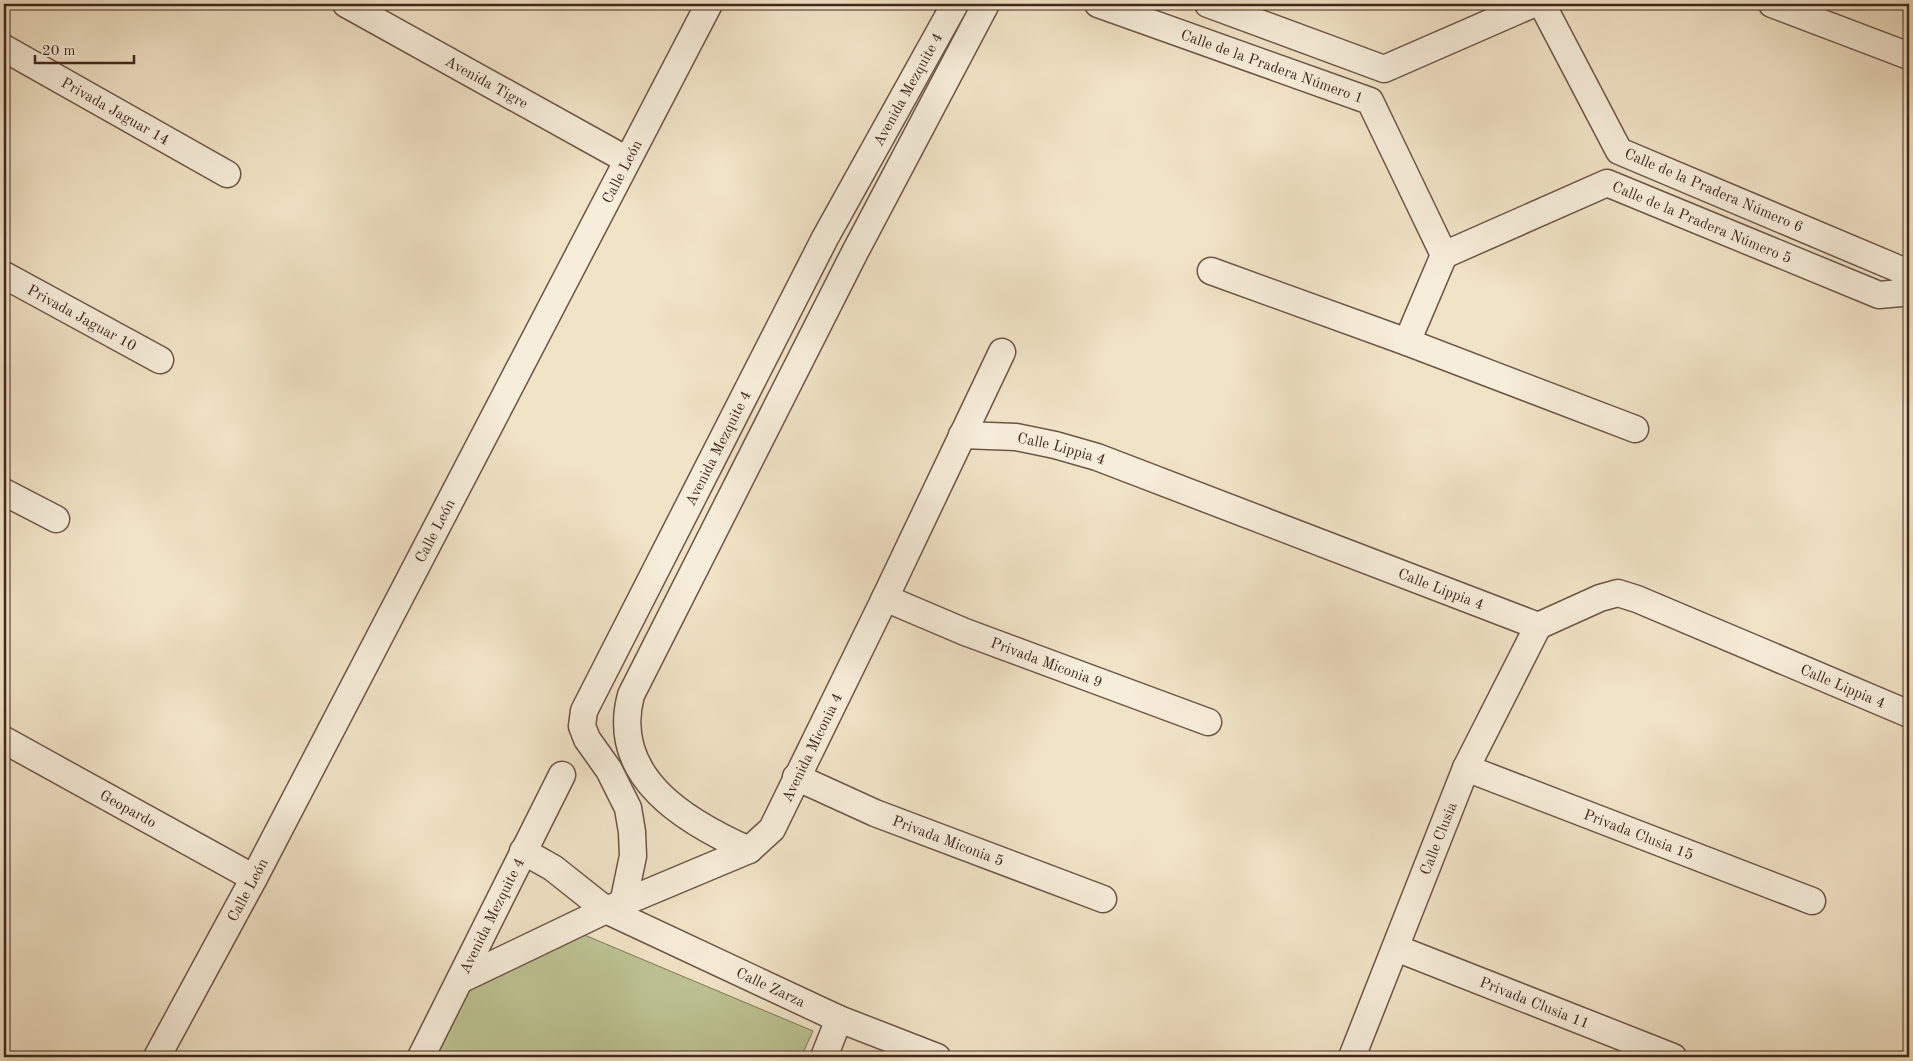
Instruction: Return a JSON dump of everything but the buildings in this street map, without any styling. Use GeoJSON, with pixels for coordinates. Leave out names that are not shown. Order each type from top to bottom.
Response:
{"type":"FeatureCollection","features":[{"type":"Feature","properties":{"kind":"street","name":"Avenida Tigre"},"geometry":{"type":"LineString","coordinates":[[346,4],[627,160]]}},
{"type":"Feature","properties":{"kind":"street","name":"Calle León"},"geometry":{"type":"LineString","coordinates":[[157,1057],[254,878],[709,4]]}},
{"type":"Feature","properties":{"kind":"street","name":"Avenida Mezquite 4"},"geometry":{"type":"LineString","coordinates":[[614,907],[633,856],[632,832],[628,808],[610,770],[587,739],[582,726],[584,711],[667,544],[824,238],[955,4]]}},
{"type":"Feature","properties":{"kind":"street","name":"Avenida Mezquite 4"},"geometry":{"type":"LineString","coordinates":[[749,850],[715,834],[676,809],[654,790],[633,758],[626,729],[627,711],[631,695],[855,252],[986,4]]}},
{"type":"Feature","properties":{"kind":"street","name":"Calle de la Pradera Número 1"},"geometry":{"type":"LineString","coordinates":[[1098,4],[1370,101],[1444,255]]}},
{"type":"Feature","properties":{"kind":"street"},"geometry":{"type":"LineString","coordinates":[[1208,4],[1384,69]]}},
{"type":"Feature","properties":{"kind":"street"},"geometry":{"type":"LineString","coordinates":[[1370,101],[1384,69],[1533,4]]}},
{"type":"Feature","properties":{"kind":"street","name":"Calle de la Pradera Número 6"},"geometry":{"type":"LineString","coordinates":[[1542,4],[1619,151],[1904,273],[1905,282],[1901,292],[1878,295]]}},
{"type":"Feature","properties":{"kind":"street"},"geometry":{"type":"LineString","coordinates":[[1772,4],[1909,56]]}},
{"type":"Feature","properties":{"kind":"street","name":"Privada Jaguar 14"},"geometry":{"type":"LineString","coordinates":[[4,48],[228,174]]}},
{"type":"Feature","properties":{"kind":"street"},"geometry":{"type":"LineString","coordinates":[[1607,183],[1619,151]]}},
{"type":"Feature","properties":{"kind":"street","name":"Calle de la Pradera Número 5"},"geometry":{"type":"LineString","coordinates":[[1444,255],[1607,183],[1878,295]]}},
{"type":"Feature","properties":{"kind":"street"},"geometry":{"type":"LineString","coordinates":[[824,238],[855,252]]}},
{"type":"Feature","properties":{"kind":"street"},"geometry":{"type":"LineString","coordinates":[[1407,342],[1444,255]]}},
{"type":"Feature","properties":{"kind":"street"},"geometry":{"type":"LineString","coordinates":[[1211,271],[1407,342],[1635,429]]}},
{"type":"Feature","properties":{"kind":"street","name":"Privada Jaguar 10"},"geometry":{"type":"LineString","coordinates":[[4,275],[160,360]]}},
{"type":"Feature","properties":{"kind":"street","name":"Avenida Miconia 4"},"geometry":{"type":"LineString","coordinates":[[460,980],[614,907],[749,850],[772,829],[886,598],[1002,352]]}},
{"type":"Feature","properties":{"kind":"street","name":"Calle Lippia 4"},"geometry":{"type":"LineString","coordinates":[[962,435],[1016,437],[1055,445],[1097,457],[1538,626],[1600,598],[1618,593],[1638,598],[1909,714]]}},
{"type":"Feature","properties":{"kind":"street"},"geometry":{"type":"LineString","coordinates":[[4,492],[56,519]]}},
{"type":"Feature","properties":{"kind":"street"},"geometry":{"type":"LineString","coordinates":[[667,544],[699,560]]}},
{"type":"Feature","properties":{"kind":"street","name":"Privada Miconia 9"},"geometry":{"type":"LineString","coordinates":[[886,598],[965,632],[1208,722]]}},
{"type":"Feature","properties":{"kind":"street","name":"Calle Clusia"},"geometry":{"type":"LineString","coordinates":[[1352,1057],[1466,768],[1538,626]]}},
{"type":"Feature","properties":{"kind":"street","name":"Geopardo"},"geometry":{"type":"LineString","coordinates":[[4,740],[254,878]]}},
{"type":"Feature","properties":{"kind":"street"},"geometry":{"type":"LineString","coordinates":[[610,770],[633,758]]}},
{"type":"Feature","properties":{"kind":"street","name":"Privada Clusia 15"},"geometry":{"type":"LineString","coordinates":[[1466,768],[1812,901]]}},
{"type":"Feature","properties":{"kind":"street","name":"Avenida Mezquite 4"},"geometry":{"type":"LineString","coordinates":[[421,1057],[562,775]]}},
{"type":"Feature","properties":{"kind":"street","name":"Privada Miconia 5"},"geometry":{"type":"LineString","coordinates":[[796,777],[875,813],[1103,899]]}},
{"type":"Feature","properties":{"kind":"street","name":"Calle Zarza"},"geometry":{"type":"LineString","coordinates":[[524,851],[614,907],[839,1019],[937,1057]]}},
{"type":"Feature","properties":{"kind":"street","name":"Privada Clusia 11"},"geometry":{"type":"LineString","coordinates":[[1396,948],[1673,1057]]}},
{"type":"Feature","properties":{"kind":"street"},"geometry":{"type":"LineString","coordinates":[[824,1057],[839,1019]]}},
{"type":"Feature","properties":{"kind":"green space"},"geometry":{"type":"Polygon","coordinates":[[[582,934],[813,1031],[801,1057],[433,1057],[461,992],[582,934]]]}}]}
